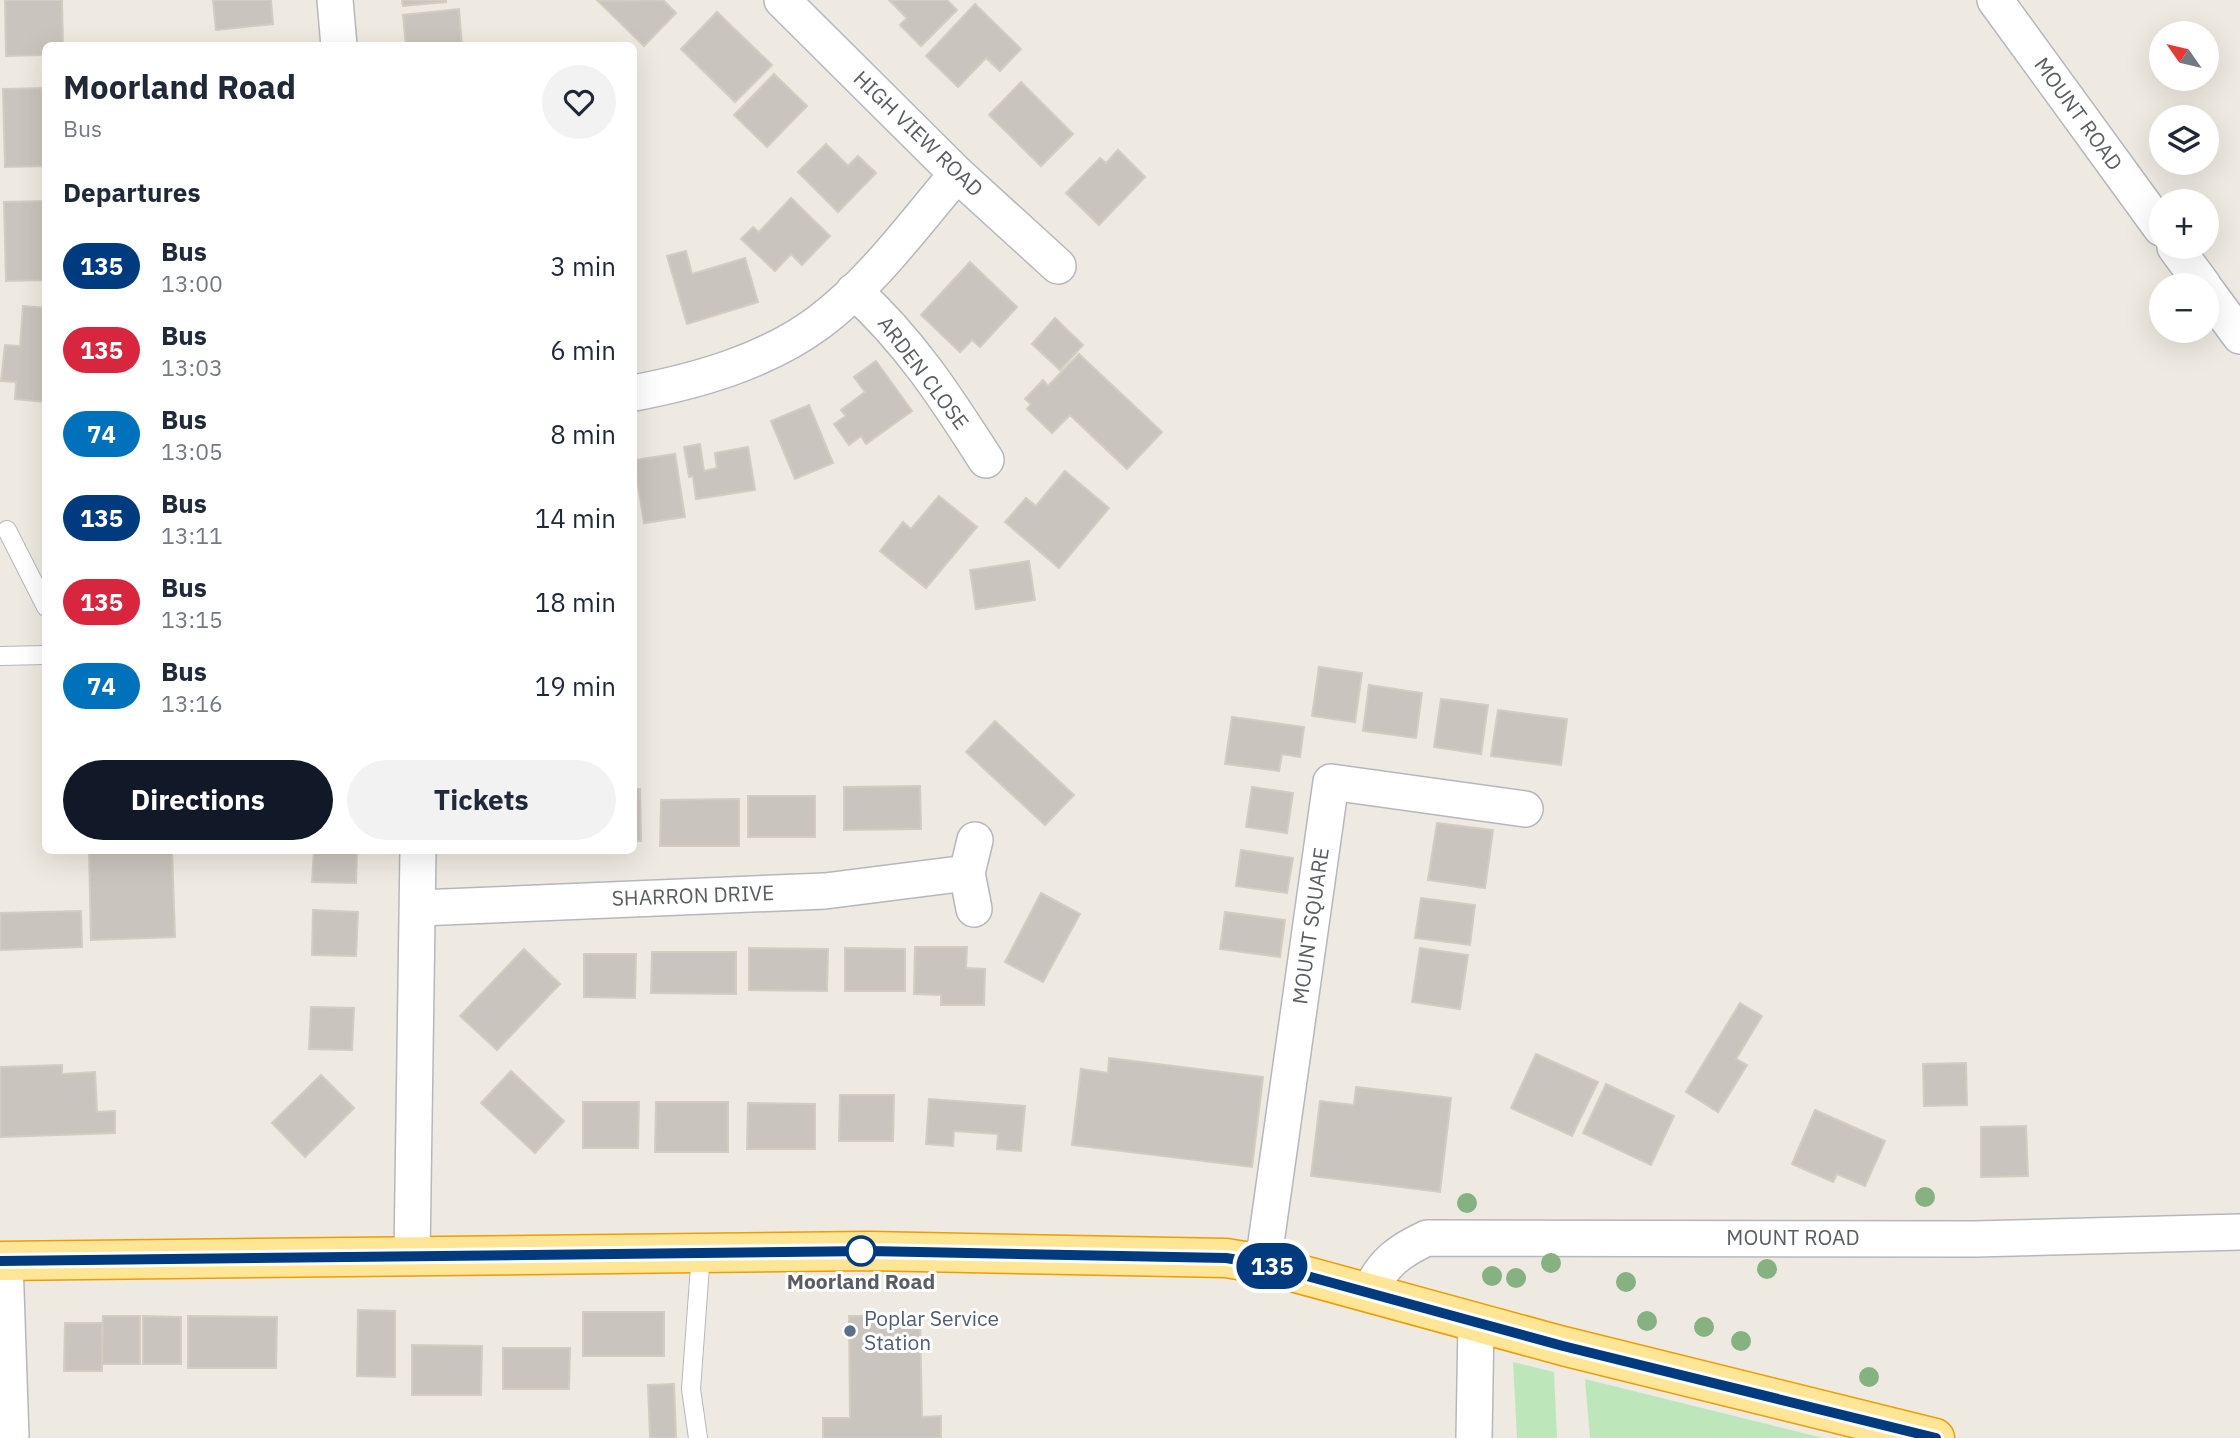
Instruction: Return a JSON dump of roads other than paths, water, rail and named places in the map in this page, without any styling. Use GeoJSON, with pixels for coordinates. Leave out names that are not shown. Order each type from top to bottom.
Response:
{"type":"FeatureCollection","features":[{"type":"Feature","properties":{"kind":"highway"},"geometry":{"type":"LineString","coordinates":[[3,1261],[869,1251],[1185,1256],[1263,1264],[1476,1322],[1936,1438]]}},
{"type":"Feature","properties":{"kind":"street"},"geometry":{"type":"LineString","coordinates":[[335,0],[339,42]]}},
{"type":"Feature","properties":{"kind":"street","name":"HIGH VIEW ROAD"},"geometry":{"type":"LineString","coordinates":[[782,0],[957,174],[1058,266]]}},
{"type":"Feature","properties":{"kind":"street","name":"MOUNT ROAD"},"geometry":{"type":"LineString","coordinates":[[1995,0],[2149,212]]}},
{"type":"Feature","properties":{"kind":"street"},"geometry":{"type":"LineString","coordinates":[[637,392],[725,371],[780,345],[817,323],[854,291],[957,174]]}},
{"type":"Feature","properties":{"kind":"street","name":"ARDEN CLOSE"},"geometry":{"type":"LineString","coordinates":[[854,291],[885,318],[907,345],[942,390],[986,460]]}},
{"type":"Feature","properties":{"kind":"street"},"geometry":{"type":"LineString","coordinates":[[2219,307],[2240,336]]}},
{"type":"Feature","properties":{"kind":"street","name":"MOUNT SQUARE"},"geometry":{"type":"LineString","coordinates":[[1263,1264],[1331,782],[1525,810]]}},
{"type":"Feature","properties":{"kind":"street"},"geometry":{"type":"LineString","coordinates":[[412,1255],[418,854]]}},
{"type":"Feature","properties":{"kind":"street","name":"SHARRON DRIVE"},"geometry":{"type":"LineString","coordinates":[[419,908],[825,891],[971,857],[974,909]]}},
{"type":"Feature","properties":{"kind":"street","name":"MOUNT ROAD"},"geometry":{"type":"LineString","coordinates":[[1370,1291],[1380,1270],[1399,1251],[1427,1238],[1975,1239],[2240,1233]]}},
{"type":"Feature","properties":{"kind":"street"},"geometry":{"type":"LineString","coordinates":[[3,1261],[11,1438]]}},
{"type":"Feature","properties":{"kind":"street"},"geometry":{"type":"LineString","coordinates":[[1474,1438],[1476,1322]]}},
{"type":"Feature","properties":{"kind":"lane"},"geometry":{"type":"LineString","coordinates":[[7,530],[42,599]]}},
{"type":"Feature","properties":{"kind":"lane"},"geometry":{"type":"LineString","coordinates":[[0,656],[42,655]]}},
{"type":"Feature","properties":{"kind":"lane"},"geometry":{"type":"LineString","coordinates":[[698,1438],[691,1389],[701,1253]]}},
{"type":"Feature","properties":{"kind":"place","name":"Moorland Road"},"geometry":{"type":"Point","coordinates":[861,1251]}},
{"type":"Feature","properties":{"kind":"place","name":"Poplar Service Station"},"geometry":{"type":"Point","coordinates":[850,1331]}}]}
